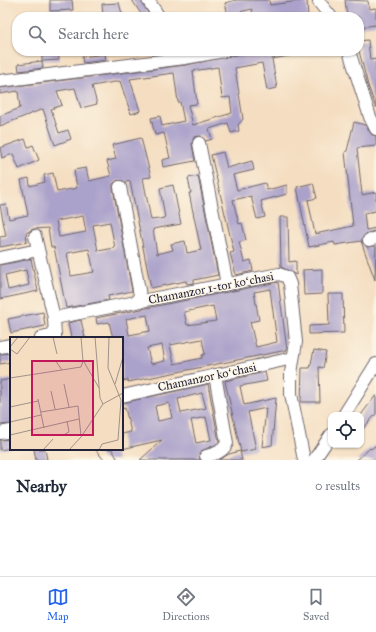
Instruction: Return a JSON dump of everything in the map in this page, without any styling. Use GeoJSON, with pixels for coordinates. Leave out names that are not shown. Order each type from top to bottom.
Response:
{"type":"FeatureCollection","features":[{"type":"Feature","properties":{"kind":"street"},"geometry":{"type":"LineString","coordinates":[[148,0],[156,12]]}},
{"type":"Feature","properties":{"kind":"street"},"geometry":{"type":"LineString","coordinates":[[317,12],[319,1]]}},
{"type":"Feature","properties":{"kind":"street"},"geometry":{"type":"LineString","coordinates":[[319,1],[327,12]]}},
{"type":"Feature","properties":{"kind":"street"},"geometry":{"type":"LineString","coordinates":[[0,81],[169,56]]}},
{"type":"Feature","properties":{"kind":"street"},"geometry":{"type":"LineString","coordinates":[[351,56],[370,117],[376,128]]}},
{"type":"Feature","properties":{"kind":"street"},"geometry":{"type":"LineString","coordinates":[[200,143],[227,284]]}},
{"type":"Feature","properties":{"kind":"street"},"geometry":{"type":"LineString","coordinates":[[120,187],[141,301]]}},
{"type":"Feature","properties":{"kind":"street"},"geometry":{"type":"LineString","coordinates":[[35,236],[54,318],[55,336]]}},
{"type":"Feature","properties":{"kind":"street"},"geometry":{"type":"LineString","coordinates":[[0,258],[38,250]]}},
{"type":"Feature","properties":{"kind":"street","name":"Chamanzor 1-tor koʻchasi"},"geometry":{"type":"LineString","coordinates":[[54,318],[279,274],[287,277],[290,284],[296,342],[293,358]]}},
{"type":"Feature","properties":{"kind":"street"},"geometry":{"type":"LineString","coordinates":[[0,347],[10,345]]}},
{"type":"Feature","properties":{"kind":"street"},"geometry":{"type":"LineString","coordinates":[[293,358],[291,394],[304,460]]}},
{"type":"Feature","properties":{"kind":"street","name":"Chamanzor koʻchasi"},"geometry":{"type":"LineString","coordinates":[[123,396],[293,358]]}},
{"type":"Feature","properties":{"kind":"street"},"geometry":{"type":"LineString","coordinates":[[346,412],[376,364]]}},
{"type":"Feature","properties":{"kind":"street"},"geometry":{"type":"LineString","coordinates":[[206,456],[220,451],[227,443],[215,375]]}},
{"type":"Feature","properties":{"kind":"street"},"geometry":{"type":"LineString","coordinates":[[0,433],[10,431]]}},
{"type":"Feature","properties":{"kind":"street"},"geometry":{"type":"LineString","coordinates":[[314,460],[328,439]]}},
{"type":"Feature","properties":{"kind":"building"},"geometry":{"type":"Polygon","coordinates":[[[50,0],[72,0],[73,10],[50,11],[50,0]]]}},
{"type":"Feature","properties":{"kind":"building"},"geometry":{"type":"Polygon","coordinates":[[[132,0],[141,0],[147,12],[140,12],[132,0]]]}},
{"type":"Feature","properties":{"kind":"building"},"geometry":{"type":"Polygon","coordinates":[[[236,0],[269,0],[270,5],[307,0],[308,12],[252,12],[252,9],[240,12],[227,12],[225,3],[236,0]]]}},
{"type":"Feature","properties":{"kind":"building"},"geometry":{"type":"Polygon","coordinates":[[[345,0],[368,1],[369,9],[376,8],[376,25],[364,26],[364,12],[346,12],[345,0]]]}},
{"type":"Feature","properties":{"kind":"building"},"geometry":{"type":"Polygon","coordinates":[[[119,3],[122,12],[103,12],[102,4],[119,3]]]}},
{"type":"Feature","properties":{"kind":"building"},"geometry":{"type":"Polygon","coordinates":[[[364,40],[368,40],[370,60],[376,59],[376,108],[360,56],[364,56],[364,40]]]}},
{"type":"Feature","properties":{"kind":"building"},"geometry":{"type":"Polygon","coordinates":[[[42,56],[59,56],[59,60],[42,61],[42,56]]]}},
{"type":"Feature","properties":{"kind":"building"},"geometry":{"type":"Polygon","coordinates":[[[105,56],[106,60],[83,63],[82,57],[105,56]]]}},
{"type":"Feature","properties":{"kind":"building"},"geometry":{"type":"Polygon","coordinates":[[[230,56],[288,56],[272,59],[277,88],[267,90],[262,63],[235,68],[243,119],[238,125],[239,131],[231,133],[228,123],[209,129],[212,139],[206,141],[201,136],[194,137],[192,144],[195,161],[163,167],[162,160],[170,158],[164,133],[155,135],[151,118],[160,116],[162,126],[184,121],[180,102],[178,102],[174,73],[130,79],[140,111],[131,114],[120,81],[92,86],[97,104],[81,108],[75,88],[57,91],[62,105],[51,109],[59,133],[68,130],[71,139],[55,145],[43,109],[0,126],[0,116],[20,108],[18,91],[0,94],[0,88],[186,65],[230,56]],[[218,67],[193,71],[197,104],[188,105],[193,125],[232,113],[230,97],[222,98],[218,67]]]}},
{"type":"Feature","properties":{"kind":"building"},"geometry":{"type":"Polygon","coordinates":[[[42,61],[43,68],[19,71],[18,64],[42,61]]]}},
{"type":"Feature","properties":{"kind":"building"},"geometry":{"type":"Polygon","coordinates":[[[354,122],[365,125],[372,135],[376,136],[376,146],[357,148],[362,195],[376,192],[376,211],[364,213],[366,230],[376,228],[376,231],[367,233],[362,239],[362,242],[367,247],[376,246],[375,280],[361,241],[335,245],[334,242],[309,247],[297,187],[313,183],[317,198],[308,200],[315,234],[353,226],[345,152],[347,151],[354,122]]]}},
{"type":"Feature","properties":{"kind":"building"},"geometry":{"type":"Polygon","coordinates":[[[141,138],[151,177],[143,178],[151,220],[165,218],[160,188],[173,185],[181,224],[153,229],[157,254],[173,250],[171,244],[185,241],[187,253],[201,250],[189,193],[191,193],[188,178],[198,176],[218,275],[194,280],[194,283],[187,284],[186,281],[151,288],[130,181],[126,182],[118,180],[113,184],[113,188],[132,291],[108,296],[109,300],[66,308],[54,247],[51,247],[48,228],[33,229],[26,233],[27,242],[0,247],[0,237],[6,236],[0,205],[6,204],[9,219],[28,215],[21,180],[29,178],[30,186],[45,182],[44,175],[53,173],[57,192],[77,188],[74,170],[86,168],[89,181],[111,176],[107,161],[116,159],[112,145],[141,138]],[[83,216],[56,221],[59,237],[86,232],[83,216]],[[110,222],[93,225],[98,251],[115,248],[110,222]],[[89,249],[67,253],[71,276],[94,272],[89,249]]]}},
{"type":"Feature","properties":{"kind":"building"},"geometry":{"type":"Polygon","coordinates":[[[25,139],[28,147],[33,145],[39,160],[19,169],[13,154],[2,158],[0,148],[25,139]]]}},
{"type":"Feature","properties":{"kind":"building"},"geometry":{"type":"Polygon","coordinates":[[[223,152],[227,168],[252,161],[254,170],[233,175],[237,190],[265,183],[267,190],[287,185],[287,194],[261,201],[265,217],[257,219],[251,196],[233,200],[239,224],[242,223],[246,240],[239,242],[244,262],[251,260],[253,271],[236,275],[230,253],[234,252],[211,155],[223,152]]]}},
{"type":"Feature","properties":{"kind":"building"},"geometry":{"type":"Polygon","coordinates":[[[280,217],[288,217],[289,262],[296,261],[296,275],[281,267],[280,217]]]}},
{"type":"Feature","properties":{"kind":"building"},"geometry":{"type":"Polygon","coordinates":[[[31,259],[38,291],[0,299],[0,265],[31,259]],[[26,270],[5,275],[8,290],[29,285],[26,270]]]}},
{"type":"Feature","properties":{"kind":"building"},"geometry":{"type":"Polygon","coordinates":[[[322,269],[322,294],[304,295],[303,270],[322,269]]]}},
{"type":"Feature","properties":{"kind":"building"},"geometry":{"type":"Polygon","coordinates":[[[278,282],[287,350],[128,382],[128,380],[123,381],[123,337],[113,337],[109,322],[97,324],[96,318],[278,282]],[[270,289],[254,292],[259,320],[250,322],[256,347],[277,342],[270,289]],[[213,306],[184,312],[187,325],[216,321],[213,306]],[[147,315],[126,319],[129,335],[150,331],[147,315]],[[202,339],[170,345],[174,364],[202,358],[202,355],[205,354],[202,339]],[[162,345],[147,348],[151,364],[165,361],[162,345]]]}},
{"type":"Feature","properties":{"kind":"building"},"geometry":{"type":"Polygon","coordinates":[[[328,294],[343,294],[344,333],[309,334],[309,326],[329,325],[328,294]]]}},
{"type":"Feature","properties":{"kind":"building"},"geometry":{"type":"Polygon","coordinates":[[[43,312],[45,326],[11,333],[8,319],[43,312]]]}},
{"type":"Feature","properties":{"kind":"building"},"geometry":{"type":"Polygon","coordinates":[[[81,320],[85,337],[71,337],[68,323],[81,320]]]}},
{"type":"Feature","properties":{"kind":"building"},"geometry":{"type":"Polygon","coordinates":[[[314,350],[326,352],[323,368],[319,367],[320,402],[301,402],[302,368],[310,368],[314,350]]]}},
{"type":"Feature","properties":{"kind":"building"},"geometry":{"type":"Polygon","coordinates":[[[10,353],[10,362],[0,364],[0,354],[10,353]]]}},
{"type":"Feature","properties":{"kind":"building"},"geometry":{"type":"Polygon","coordinates":[[[265,372],[267,381],[240,386],[244,405],[276,398],[272,445],[262,447],[266,408],[248,412],[256,449],[241,452],[225,381],[265,372]]]}},
{"type":"Feature","properties":{"kind":"building"},"geometry":{"type":"Polygon","coordinates":[[[10,379],[10,424],[0,425],[0,381],[10,379]]]}},
{"type":"Feature","properties":{"kind":"building"},"geometry":{"type":"Polygon","coordinates":[[[208,384],[219,442],[201,451],[199,454],[200,460],[140,460],[162,440],[123,449],[123,434],[131,432],[125,408],[123,409],[123,403],[208,384]],[[202,393],[178,399],[181,413],[206,408],[202,393]],[[169,403],[155,406],[158,421],[172,418],[169,403]],[[206,417],[191,420],[196,443],[211,440],[206,417]]]}},
{"type":"Feature","properties":{"kind":"building"},"geometry":{"type":"Polygon","coordinates":[[[376,395],[376,414],[364,428],[363,412],[376,395]]]}},
{"type":"Feature","properties":{"kind":"building"},"geometry":{"type":"Polygon","coordinates":[[[10,439],[10,448],[0,450],[0,440],[10,439]]]}},
{"type":"Feature","properties":{"kind":"building"},"geometry":{"type":"Polygon","coordinates":[[[376,445],[376,460],[357,460],[370,448],[371,449],[376,445]]]}},
{"type":"Feature","properties":{"kind":"building"},"geometry":{"type":"Polygon","coordinates":[[[34,450],[45,450],[47,460],[36,460],[34,450]]]}},
{"type":"Feature","properties":{"kind":"building"},"geometry":{"type":"Polygon","coordinates":[[[96,450],[113,450],[118,460],[104,460],[96,450]]]}},
{"type":"Feature","properties":{"kind":"building"},"geometry":{"type":"Polygon","coordinates":[[[240,451],[242,460],[219,460],[229,454],[240,451]]]}}]}
